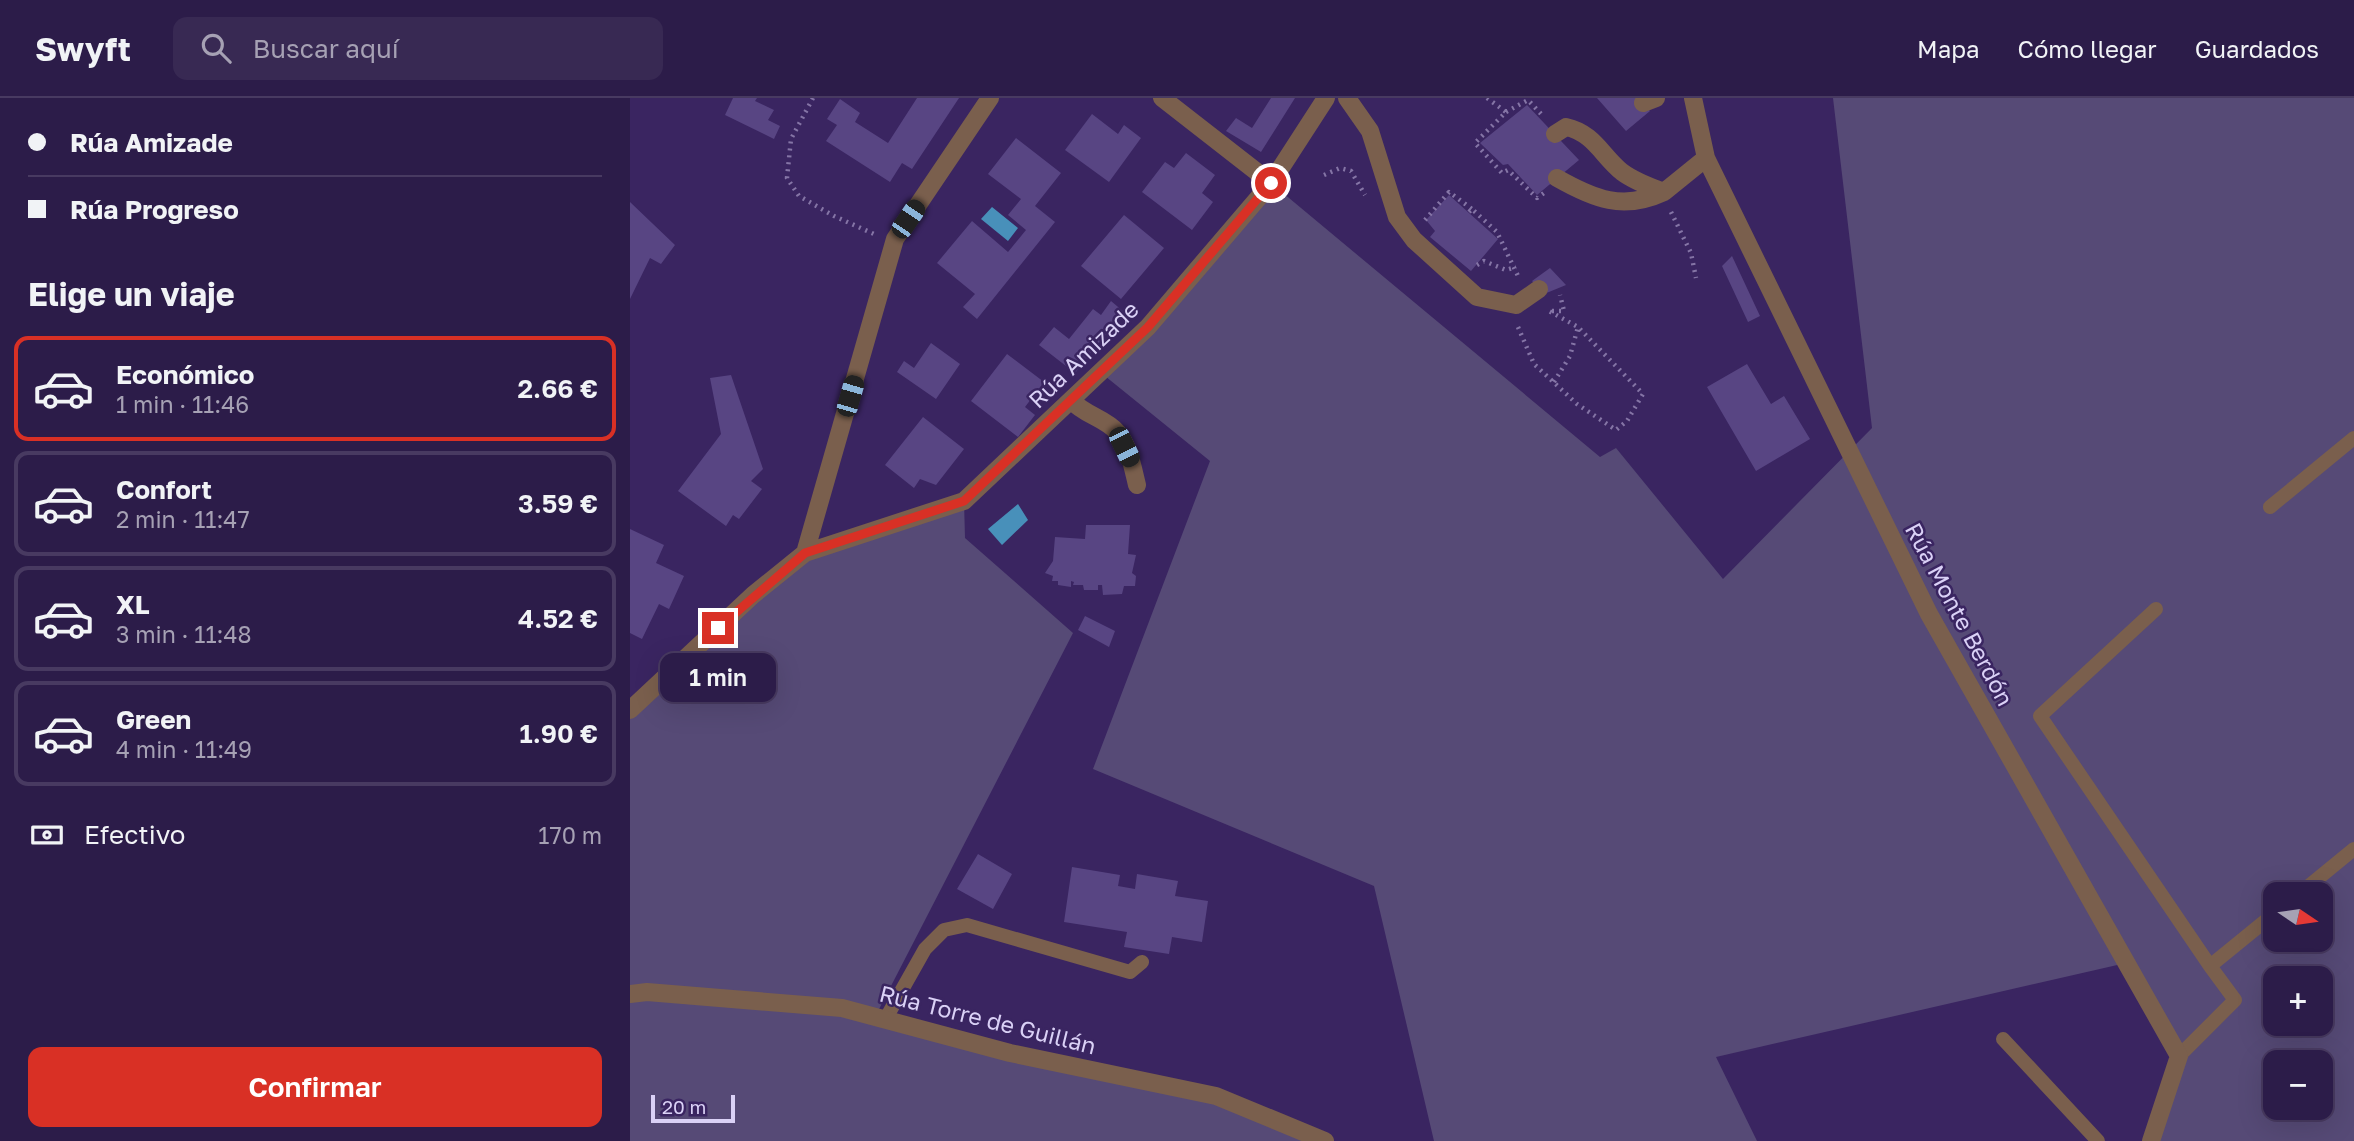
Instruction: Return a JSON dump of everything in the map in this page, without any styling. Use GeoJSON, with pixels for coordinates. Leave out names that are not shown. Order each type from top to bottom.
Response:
{"type":"FeatureCollection","features":[{"type":"Feature","properties":{"kind":"street"},"geometry":{"type":"LineString","coordinates":[[630,710],[753,595],[805,553],[895,239],[990,98]]}},
{"type":"Feature","properties":{"kind":"street"},"geometry":{"type":"LineString","coordinates":[[1162,98],[1271,183]]}},
{"type":"Feature","properties":{"kind":"street","name":"Rúa Amizade"},"geometry":{"type":"LineString","coordinates":[[805,553],[964,501],[1148,327],[1271,183],[1326,98]]}},
{"type":"Feature","properties":{"kind":"street"},"geometry":{"type":"LineString","coordinates":[[1347,98],[1370,131],[1398,217],[1415,240],[1453,265],[1477,297],[1529,296]]}},
{"type":"Feature","properties":{"kind":"street","name":"Rúa Monte Berdón"},"geometry":{"type":"LineString","coordinates":[[1693,98],[1706,158],[1928,614],[2179,1056]]}},
{"type":"Feature","properties":{"kind":"street"},"geometry":{"type":"LineString","coordinates":[[1557,133],[1566,127],[1577,129],[1591,138],[1622,172],[1664,191]]}},
{"type":"Feature","properties":{"kind":"street"},"geometry":{"type":"LineString","coordinates":[[1559,180],[1612,202],[1644,201],[1664,191],[1706,158]]}},
{"type":"Feature","properties":{"kind":"street"},"geometry":{"type":"LineString","coordinates":[[1071,400],[1080,411],[1117,432],[1131,461],[1137,485]]}},
{"type":"Feature","properties":{"kind":"street","name":"Rúa Torre de Guillán"},"geometry":{"type":"LineString","coordinates":[[630,994],[647,992],[842,1008],[1010,1053],[1216,1096],[1325,1141]]}},
{"type":"Feature","properties":{"kind":"street"},"geometry":{"type":"LineString","coordinates":[[2151,1141],[2179,1056]]}},
{"type":"Feature","properties":{"kind":"lane"},"geometry":{"type":"LineString","coordinates":[[2270,507],[2354,438]]}},
{"type":"Feature","properties":{"kind":"lane"},"geometry":{"type":"LineString","coordinates":[[2156,609],[2040,716],[2235,1000],[2179,1056]]}},
{"type":"Feature","properties":{"kind":"lane"},"geometry":{"type":"LineString","coordinates":[[2314,882],[2354,849]]}},
{"type":"Feature","properties":{"kind":"lane"},"geometry":{"type":"LineString","coordinates":[[2210,966],[2263,923]]}},
{"type":"Feature","properties":{"kind":"lane"},"geometry":{"type":"LineString","coordinates":[[885,1020],[925,949],[944,930],[955,927],[967,925],[1130,972],[1142,962]]}},
{"type":"Feature","properties":{"kind":"lane"},"geometry":{"type":"LineString","coordinates":[[2003,1039],[2098,1141]]}},
{"type":"Feature","properties":{"kind":"path"},"geometry":{"type":"LineString","coordinates":[[813,98],[791,139],[787,178],[799,196],[834,216],[895,239]]}},
{"type":"Feature","properties":{"kind":"path"},"geometry":{"type":"LineString","coordinates":[[1486,98],[1506,112]]}},
{"type":"Feature","properties":{"kind":"path"},"geometry":{"type":"LineString","coordinates":[[1557,133],[1528,100],[1506,112],[1478,137],[1475,143],[1484,149],[1502,173],[1508,170],[1537,198],[1559,180]]}},
{"type":"Feature","properties":{"kind":"path"},"geometry":{"type":"LineString","coordinates":[[1324,175],[1340,168],[1352,171],[1378,213],[1398,217]]}},
{"type":"Feature","properties":{"kind":"path"},"geometry":{"type":"LineString","coordinates":[[1664,191],[1691,253],[1696,278]]}},
{"type":"Feature","properties":{"kind":"path"},"geometry":{"type":"LineString","coordinates":[[1432,229],[1424,221],[1449,192],[1497,232],[1516,267],[1520,284],[1529,296],[1516,324],[1534,364],[1577,404],[1616,430],[1627,421],[1643,394],[1578,327],[1549,311]]}},
{"type":"Feature","properties":{"kind":"path"},"geometry":{"type":"LineString","coordinates":[[1476,265],[1479,266],[1484,261],[1506,270],[1516,267]]}},
{"type":"Feature","properties":{"kind":"path"},"geometry":{"type":"LineString","coordinates":[[1554,382],[1570,356],[1578,327]]}},
{"type":"Feature","properties":{"kind":"shaded area"},"geometry":{"type":"Polygon","coordinates":[[[1833,98],[2354,98],[2354,1141],[2156,1141],[2179,1056],[2126,963],[1716,1057],[1757,1141],[1434,1141],[1374,886],[1093,769],[1210,461],[1100,372],[1271,183],[1600,457],[1616,448],[1723,579],[1872,428],[1833,98]]]}},
{"type":"Feature","properties":{"kind":"shaded area"},"geometry":{"type":"Polygon","coordinates":[[[964,501],[965,538],[1073,633],[875,1017],[1216,1096],[1325,1141],[630,1141],[630,710],[805,553],[964,501]]]}},
{"type":"Feature","properties":{"kind":"water"},"geometry":{"type":"Polygon","coordinates":[[[992,207],[1018,228],[1008,241],[981,219],[992,207]]]}},
{"type":"Feature","properties":{"kind":"water"},"geometry":{"type":"Polygon","coordinates":[[[1018,504],[1028,520],[1002,545],[988,529],[1018,504]]]}},
{"type":"Feature","properties":{"kind":"building"},"geometry":{"type":"Polygon","coordinates":[[[733,98],[757,98],[755,101],[774,110],[768,120],[780,126],[774,139],[725,115],[733,98]]]}},
{"type":"Feature","properties":{"kind":"building"},"geometry":{"type":"Polygon","coordinates":[[[917,98],[959,98],[912,169],[902,163],[890,182],[826,141],[837,125],[827,119],[840,99],[860,113],[855,122],[888,143],[917,98]]]}},
{"type":"Feature","properties":{"kind":"building"},"geometry":{"type":"Polygon","coordinates":[[[1271,98],[1295,98],[1261,152],[1226,131],[1236,118],[1252,128],[1271,98]]]}},
{"type":"Feature","properties":{"kind":"building"},"geometry":{"type":"Polygon","coordinates":[[[1597,98],[1637,98],[1650,111],[1626,131],[1597,98]]]}},
{"type":"Feature","properties":{"kind":"building"},"geometry":{"type":"Polygon","coordinates":[[[1527,105],[1579,160],[1537,195],[1508,164],[1503,165],[1480,143],[1527,105]]]}},
{"type":"Feature","properties":{"kind":"building"},"geometry":{"type":"Polygon","coordinates":[[[1092,114],[1118,134],[1124,125],[1141,138],[1109,182],[1065,150],[1092,114]]]}},
{"type":"Feature","properties":{"kind":"building"},"geometry":{"type":"Polygon","coordinates":[[[1016,138],[1061,173],[1035,206],[1055,222],[977,319],[963,307],[975,294],[937,263],[972,221],[1008,252],[1026,230],[1008,215],[1021,199],[988,174],[1016,138]]]}},
{"type":"Feature","properties":{"kind":"building"},"geometry":{"type":"Polygon","coordinates":[[[1186,153],[1215,175],[1202,193],[1213,202],[1192,230],[1142,192],[1165,162],[1174,168],[1186,153]]]}},
{"type":"Feature","properties":{"kind":"building"},"geometry":{"type":"Polygon","coordinates":[[[1449,195],[1498,239],[1471,271],[1430,237],[1435,231],[1426,220],[1449,195]]]}},
{"type":"Feature","properties":{"kind":"building"},"geometry":{"type":"Polygon","coordinates":[[[630,202],[675,245],[661,264],[650,258],[630,299],[630,202]]]}},
{"type":"Feature","properties":{"kind":"building"},"geometry":{"type":"Polygon","coordinates":[[[1124,215],[1164,248],[1121,299],[1081,266],[1124,215]]]}},
{"type":"Feature","properties":{"kind":"building"},"geometry":{"type":"Polygon","coordinates":[[[1732,256],[1760,316],[1748,322],[1722,266],[1732,256]]]}},
{"type":"Feature","properties":{"kind":"building"},"geometry":{"type":"Polygon","coordinates":[[[1550,268],[1566,285],[1544,294],[1532,281],[1550,268]]]}},
{"type":"Feature","properties":{"kind":"building"},"geometry":{"type":"Polygon","coordinates":[[[1111,301],[1124,312],[1075,373],[1039,345],[1054,327],[1069,339],[1093,309],[1101,315],[1111,301]]]}},
{"type":"Feature","properties":{"kind":"building"},"geometry":{"type":"Polygon","coordinates":[[[931,343],[960,364],[936,399],[897,372],[904,361],[914,368],[931,343]]]}},
{"type":"Feature","properties":{"kind":"building"},"geometry":{"type":"Polygon","coordinates":[[[1007,354],[1044,382],[1025,407],[1035,415],[1018,437],[971,401],[1007,354]]]}},
{"type":"Feature","properties":{"kind":"building"},"geometry":{"type":"Polygon","coordinates":[[[1747,364],[1771,404],[1784,396],[1810,439],[1756,471],[1707,387],[1747,364]]]}},
{"type":"Feature","properties":{"kind":"building"},"geometry":{"type":"Polygon","coordinates":[[[731,375],[763,469],[751,481],[762,489],[739,519],[733,515],[726,526],[678,491],[721,434],[710,378],[731,375]]]}},
{"type":"Feature","properties":{"kind":"building"},"geometry":{"type":"Polygon","coordinates":[[[923,417],[964,449],[936,485],[920,479],[914,488],[885,465],[923,417]]]}},
{"type":"Feature","properties":{"kind":"building"},"geometry":{"type":"Polygon","coordinates":[[[1086,525],[1130,525],[1128,554],[1136,555],[1132,573],[1136,576],[1135,586],[1124,586],[1122,594],[1103,595],[1102,585],[1098,585],[1098,590],[1084,590],[1083,585],[1073,585],[1074,582],[1071,581],[1071,587],[1058,585],[1058,581],[1052,581],[1053,576],[1045,573],[1053,561],[1055,537],[1085,539],[1086,525]]]}},
{"type":"Feature","properties":{"kind":"building"},"geometry":{"type":"Polygon","coordinates":[[[630,529],[664,545],[656,563],[684,576],[669,609],[659,604],[642,639],[630,633],[630,529]]]}},
{"type":"Feature","properties":{"kind":"building"},"geometry":{"type":"Polygon","coordinates":[[[1085,616],[1115,631],[1109,647],[1078,630],[1085,616]]]}},
{"type":"Feature","properties":{"kind":"building"},"geometry":{"type":"Polygon","coordinates":[[[978,854],[1012,874],[993,909],[957,889],[978,854]]]}},
{"type":"Feature","properties":{"kind":"building"},"geometry":{"type":"Polygon","coordinates":[[[1072,867],[1120,875],[1118,886],[1135,889],[1137,874],[1178,881],[1175,896],[1208,901],[1202,942],[1172,937],[1169,954],[1124,947],[1127,932],[1064,922],[1072,867]]]}},
{"type":"Feature","properties":{"kind":"route"},"geometry":{"type":"LineString","coordinates":[[718,628],[753,595],[805,553],[964,501],[1148,327],[1271,183]]}}]}
